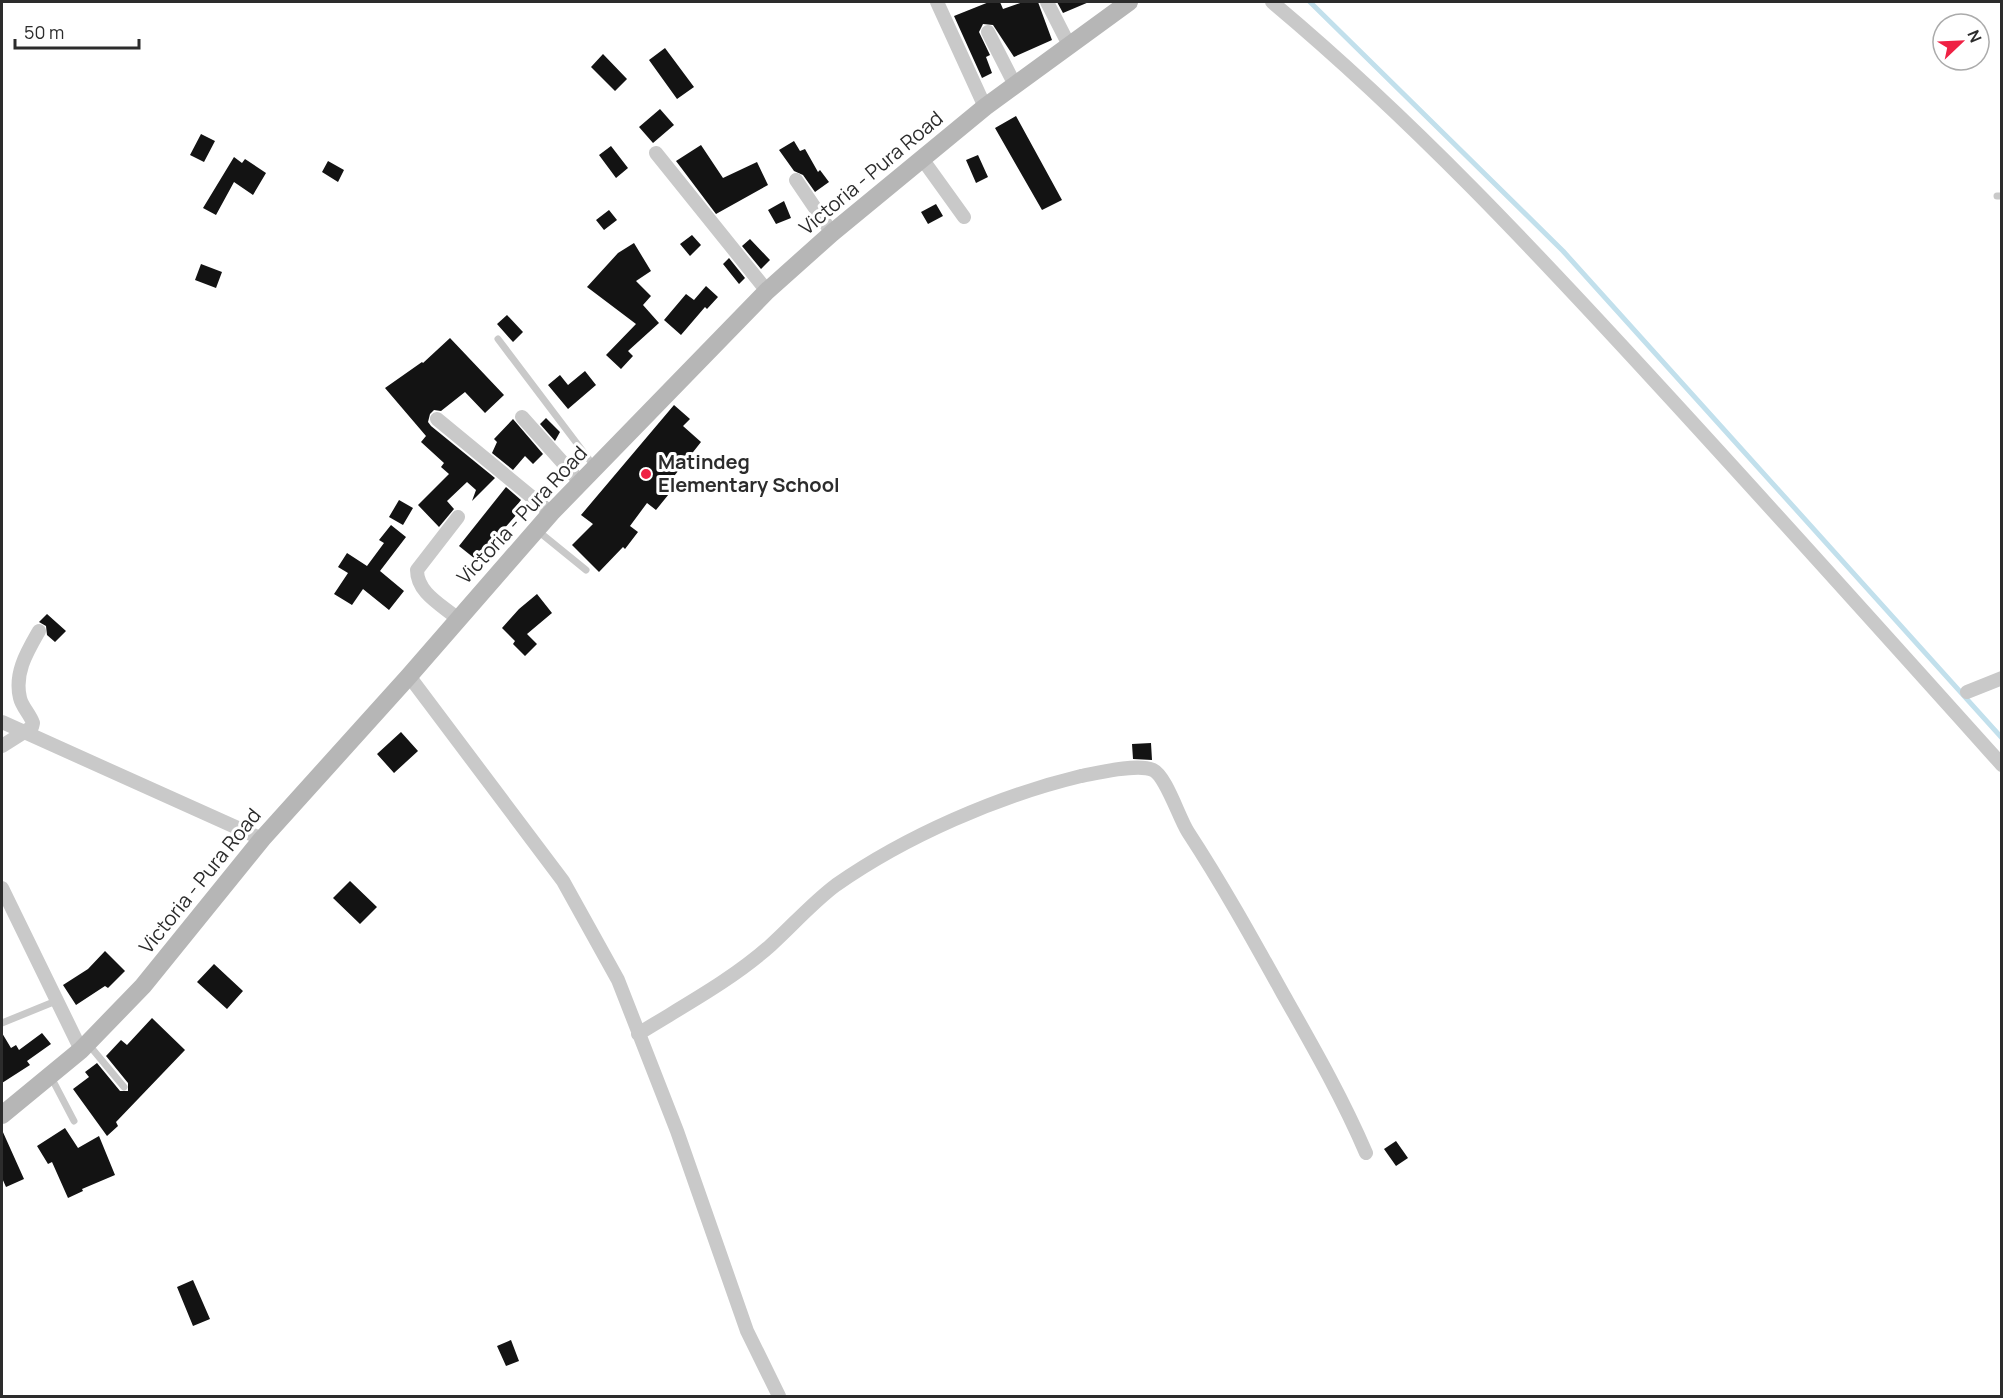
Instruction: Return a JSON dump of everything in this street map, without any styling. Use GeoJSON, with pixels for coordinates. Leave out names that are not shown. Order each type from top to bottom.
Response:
{"type":"FeatureCollection","features":[{"type":"Feature","properties":{"kind":"main road","name":"Victoria - Pura Road"},"geometry":{"type":"LineString","coordinates":[[2,1114],[84,1047],[143,986],[262,839],[409,676],[551,513],[767,291],[832,233],[985,107],[1129,2]]}},
{"type":"Feature","properties":{"kind":"street"},"geometry":{"type":"LineString","coordinates":[[937,2],[985,107]]}},
{"type":"Feature","properties":{"kind":"street"},"geometry":{"type":"LineString","coordinates":[[1047,2],[1069,45]]}},
{"type":"Feature","properties":{"kind":"street"},"geometry":{"type":"LineString","coordinates":[[1272,2],[1326,46],[1478,192],[1770,507],[2001,765]]}},
{"type":"Feature","properties":{"kind":"street"},"geometry":{"type":"LineString","coordinates":[[988,32],[1015,85]]}},
{"type":"Feature","properties":{"kind":"street"},"geometry":{"type":"LineString","coordinates":[[656,153],[767,291]]}},
{"type":"Feature","properties":{"kind":"street"},"geometry":{"type":"LineString","coordinates":[[923,160],[964,217]]}},
{"type":"Feature","properties":{"kind":"street"},"geometry":{"type":"LineString","coordinates":[[796,180],[832,233]]}},
{"type":"Feature","properties":{"kind":"street"},"geometry":{"type":"LineString","coordinates":[[522,417],[581,483]]}},
{"type":"Feature","properties":{"kind":"street"},"geometry":{"type":"LineString","coordinates":[[437,419],[551,513]]}},
{"type":"Feature","properties":{"kind":"street"},"geometry":{"type":"LineString","coordinates":[[458,518],[417,570],[417,581],[424,591],[458,619]]}},
{"type":"Feature","properties":{"kind":"street"},"geometry":{"type":"LineString","coordinates":[[2,746],[32,727],[33,723],[20,698],[19,675],[25,656],[39,631]]}},
{"type":"Feature","properties":{"kind":"street"},"geometry":{"type":"LineString","coordinates":[[409,676],[563,880],[618,980],[677,1131],[747,1331],[779,1396]]}},
{"type":"Feature","properties":{"kind":"street"},"geometry":{"type":"LineString","coordinates":[[1967,692],[2001,678]]}},
{"type":"Feature","properties":{"kind":"street"},"geometry":{"type":"LineString","coordinates":[[2,722],[262,839]]}},
{"type":"Feature","properties":{"kind":"street"},"geometry":{"type":"LineString","coordinates":[[638,1034],[725,979],[771,945],[817,900],[898,848],[937,828],[1050,784],[1120,770],[1153,770],[1162,778],[1182,823],[1224,887],[1311,1042],[1366,1153]]}},
{"type":"Feature","properties":{"kind":"street"},"geometry":{"type":"LineString","coordinates":[[2,888],[56,1001],[84,1047]]}},
{"type":"Feature","properties":{"kind":"lane"},"geometry":{"type":"LineString","coordinates":[[498,339],[596,468]]}},
{"type":"Feature","properties":{"kind":"lane"},"geometry":{"type":"LineString","coordinates":[[537,529],[586,570]]}},
{"type":"Feature","properties":{"kind":"lane"},"geometry":{"type":"LineString","coordinates":[[2,1023],[56,1001]]}},
{"type":"Feature","properties":{"kind":"lane"},"geometry":{"type":"LineString","coordinates":[[84,1047],[124,1087]]}},
{"type":"Feature","properties":{"kind":"lane"},"geometry":{"type":"LineString","coordinates":[[50,1075],[74,1121]]}},
{"type":"Feature","properties":{"kind":"building"},"geometry":{"type":"Polygon","coordinates":[[[989,2],[1000,2],[1003,9],[1023,2],[1038,2],[1052,40],[1014,57],[993,25],[983,24],[979,32],[990,55],[986,57],[992,73],[982,78],[954,16],[989,2]]]}},
{"type":"Feature","properties":{"kind":"building"},"geometry":{"type":"Polygon","coordinates":[[[1057,2],[1089,2],[1063,13],[1057,2]]]}},
{"type":"Feature","properties":{"kind":"building"},"geometry":{"type":"Polygon","coordinates":[[[665,48],[694,87],[677,99],[649,60],[665,48]]]}},
{"type":"Feature","properties":{"kind":"building"},"geometry":{"type":"Polygon","coordinates":[[[603,54],[627,79],[615,91],[591,67],[603,54]]]}},
{"type":"Feature","properties":{"kind":"building"},"geometry":{"type":"Polygon","coordinates":[[[660,109],[674,125],[653,143],[639,127],[660,109]]]}},
{"type":"Feature","properties":{"kind":"building"},"geometry":{"type":"Polygon","coordinates":[[[1016,116],[1062,200],[1042,210],[995,128],[1016,116]]]}},
{"type":"Feature","properties":{"kind":"building"},"geometry":{"type":"Polygon","coordinates":[[[201,134],[215,141],[204,162],[190,155],[201,134]]]}},
{"type":"Feature","properties":{"kind":"building"},"geometry":{"type":"Polygon","coordinates":[[[794,141],[800,151],[805,149],[818,172],[820,170],[829,182],[815,192],[803,175],[794,171],[779,150],[794,141]]]}},
{"type":"Feature","properties":{"kind":"building"},"geometry":{"type":"Polygon","coordinates":[[[701,145],[723,178],[757,162],[768,185],[716,214],[676,161],[701,145]]]}},
{"type":"Feature","properties":{"kind":"building"},"geometry":{"type":"Polygon","coordinates":[[[611,146],[628,168],[616,178],[599,155],[611,146]]]}},
{"type":"Feature","properties":{"kind":"building"},"geometry":{"type":"Polygon","coordinates":[[[978,155],[988,177],[976,183],[966,160],[978,155]]]}},
{"type":"Feature","properties":{"kind":"building"},"geometry":{"type":"Polygon","coordinates":[[[234,157],[242,163],[245,159],[266,173],[253,195],[234,182],[216,215],[203,208],[234,157]]]}},
{"type":"Feature","properties":{"kind":"building"},"geometry":{"type":"Polygon","coordinates":[[[328,161],[344,170],[338,182],[322,172],[328,161]]]}},
{"type":"Feature","properties":{"kind":"building"},"geometry":{"type":"Polygon","coordinates":[[[784,201],[791,218],[776,224],[768,210],[784,201]]]}},
{"type":"Feature","properties":{"kind":"building"},"geometry":{"type":"Polygon","coordinates":[[[936,204],[943,216],[928,224],[921,212],[936,204]]]}},
{"type":"Feature","properties":{"kind":"building"},"geometry":{"type":"Polygon","coordinates":[[[609,210],[617,220],[604,230],[596,220],[609,210]]]}},
{"type":"Feature","properties":{"kind":"building"},"geometry":{"type":"Polygon","coordinates":[[[692,235],[701,245],[690,256],[680,244],[692,235]]]}},
{"type":"Feature","properties":{"kind":"building"},"geometry":{"type":"Polygon","coordinates":[[[750,239],[770,260],[761,269],[742,246],[750,239]]]}},
{"type":"Feature","properties":{"kind":"building"},"geometry":{"type":"Polygon","coordinates":[[[634,243],[651,271],[636,281],[651,296],[643,305],[659,323],[628,351],[633,356],[621,369],[606,355],[636,324],[587,287],[618,253],[634,243]]]}},
{"type":"Feature","properties":{"kind":"building"},"geometry":{"type":"Polygon","coordinates":[[[729,258],[745,278],[739,284],[723,264],[729,258]]]}},
{"type":"Feature","properties":{"kind":"building"},"geometry":{"type":"Polygon","coordinates":[[[201,264],[222,272],[216,288],[195,280],[201,264]]]}},
{"type":"Feature","properties":{"kind":"building"},"geometry":{"type":"Polygon","coordinates":[[[706,286],[718,297],[707,309],[705,307],[681,335],[664,320],[686,294],[694,300],[706,286]]]}},
{"type":"Feature","properties":{"kind":"building"},"geometry":{"type":"Polygon","coordinates":[[[507,315],[523,332],[513,342],[497,324],[507,315]]]}},
{"type":"Feature","properties":{"kind":"building"},"geometry":{"type":"Polygon","coordinates":[[[450,338],[504,395],[485,413],[465,392],[441,411],[434,410],[430,414],[428,422],[431,426],[495,478],[472,501],[476,490],[467,482],[447,501],[454,509],[439,527],[418,505],[449,474],[441,467],[444,463],[421,442],[426,436],[385,388],[423,363],[450,338]]]}},
{"type":"Feature","properties":{"kind":"building"},"geometry":{"type":"Polygon","coordinates":[[[585,371],[596,385],[568,409],[548,385],[560,375],[568,385],[585,371]]]}},
{"type":"Feature","properties":{"kind":"building","name":"Matindeg Elementary School"},"geometry":{"type":"Polygon","coordinates":[[[674,405],[690,419],[683,426],[701,442],[671,480],[677,484],[656,510],[647,503],[630,526],[638,532],[625,549],[623,547],[599,572],[572,545],[593,524],[581,515],[674,405]]]}},
{"type":"Feature","properties":{"kind":"building"},"geometry":{"type":"Polygon","coordinates":[[[546,418],[560,432],[555,441],[540,424],[546,418]]]}},
{"type":"Feature","properties":{"kind":"building"},"geometry":{"type":"Polygon","coordinates":[[[513,419],[543,454],[533,464],[525,456],[513,470],[492,453],[497,442],[494,439],[513,419]]]}},
{"type":"Feature","properties":{"kind":"building"},"geometry":{"type":"Polygon","coordinates":[[[506,487],[521,500],[514,509],[518,513],[488,547],[490,548],[479,562],[459,546],[506,487]]]}},
{"type":"Feature","properties":{"kind":"building"},"geometry":{"type":"Polygon","coordinates":[[[399,500],[413,508],[403,525],[389,517],[399,500]]]}},
{"type":"Feature","properties":{"kind":"building"},"geometry":{"type":"Polygon","coordinates":[[[391,525],[406,537],[380,571],[404,591],[389,610],[363,589],[352,605],[334,594],[348,573],[338,567],[347,553],[367,566],[384,543],[379,540],[391,525]]]}},
{"type":"Feature","properties":{"kind":"building"},"geometry":{"type":"Polygon","coordinates":[[[537,594],[552,613],[527,634],[537,644],[525,656],[502,628],[537,594]]]}},
{"type":"Feature","properties":{"kind":"building"},"geometry":{"type":"Polygon","coordinates":[[[47,614],[66,631],[55,642],[47,635],[46,626],[39,622],[47,614]]]}},
{"type":"Feature","properties":{"kind":"building"},"geometry":{"type":"Polygon","coordinates":[[[401,732],[418,751],[394,773],[377,754],[401,732]]]}},
{"type":"Feature","properties":{"kind":"building"},"geometry":{"type":"Polygon","coordinates":[[[1151,743],[1152,760],[1133,759],[1132,744],[1151,743]]]}},
{"type":"Feature","properties":{"kind":"building"},"geometry":{"type":"Polygon","coordinates":[[[350,881],[377,907],[360,924],[333,898],[350,881]]]}},
{"type":"Feature","properties":{"kind":"building"},"geometry":{"type":"Polygon","coordinates":[[[105,951],[125,971],[108,988],[105,986],[76,1005],[63,985],[88,969],[105,951]]]}},
{"type":"Feature","properties":{"kind":"building"},"geometry":{"type":"Polygon","coordinates":[[[214,964],[243,991],[227,1009],[197,982],[214,964]]]}},
{"type":"Feature","properties":{"kind":"building"},"geometry":{"type":"Polygon","coordinates":[[[152,1018],[185,1050],[116,1122],[118,1126],[107,1136],[73,1089],[89,1077],[85,1072],[97,1063],[120,1091],[128,1091],[128,1083],[106,1056],[121,1040],[127,1045],[152,1018]]]}},
{"type":"Feature","properties":{"kind":"building"},"geometry":{"type":"Polygon","coordinates":[[[2,1033],[11,1048],[16,1045],[19,1050],[42,1033],[51,1044],[27,1061],[30,1065],[2,1083],[2,1033]]]}},
{"type":"Feature","properties":{"kind":"building"},"geometry":{"type":"Polygon","coordinates":[[[65,1128],[78,1148],[99,1136],[115,1175],[82,1189],[83,1191],[68,1198],[52,1162],[48,1164],[37,1146],[65,1128]]]}},
{"type":"Feature","properties":{"kind":"building"},"geometry":{"type":"Polygon","coordinates":[[[2,1130],[24,1179],[6,1187],[2,1178],[2,1130]]]}},
{"type":"Feature","properties":{"kind":"building"},"geometry":{"type":"Polygon","coordinates":[[[1396,1141],[1408,1158],[1396,1166],[1384,1149],[1396,1141]]]}},
{"type":"Feature","properties":{"kind":"building"},"geometry":{"type":"Polygon","coordinates":[[[193,1280],[210,1319],[193,1326],[177,1287],[193,1280]]]}},
{"type":"Feature","properties":{"kind":"building"},"geometry":{"type":"Polygon","coordinates":[[[511,1340],[519,1361],[506,1366],[497,1346],[511,1340]]]}},
{"type":"Feature","properties":{"kind":"waterway"},"geometry":{"type":"LineString","coordinates":[[1310,2],[1563,251],[2002,738]]}},
{"type":"Feature","properties":{"kind":"place","name":"Matindeg Elementary School"},"geometry":{"type":"Point","coordinates":[646,474]}}]}
